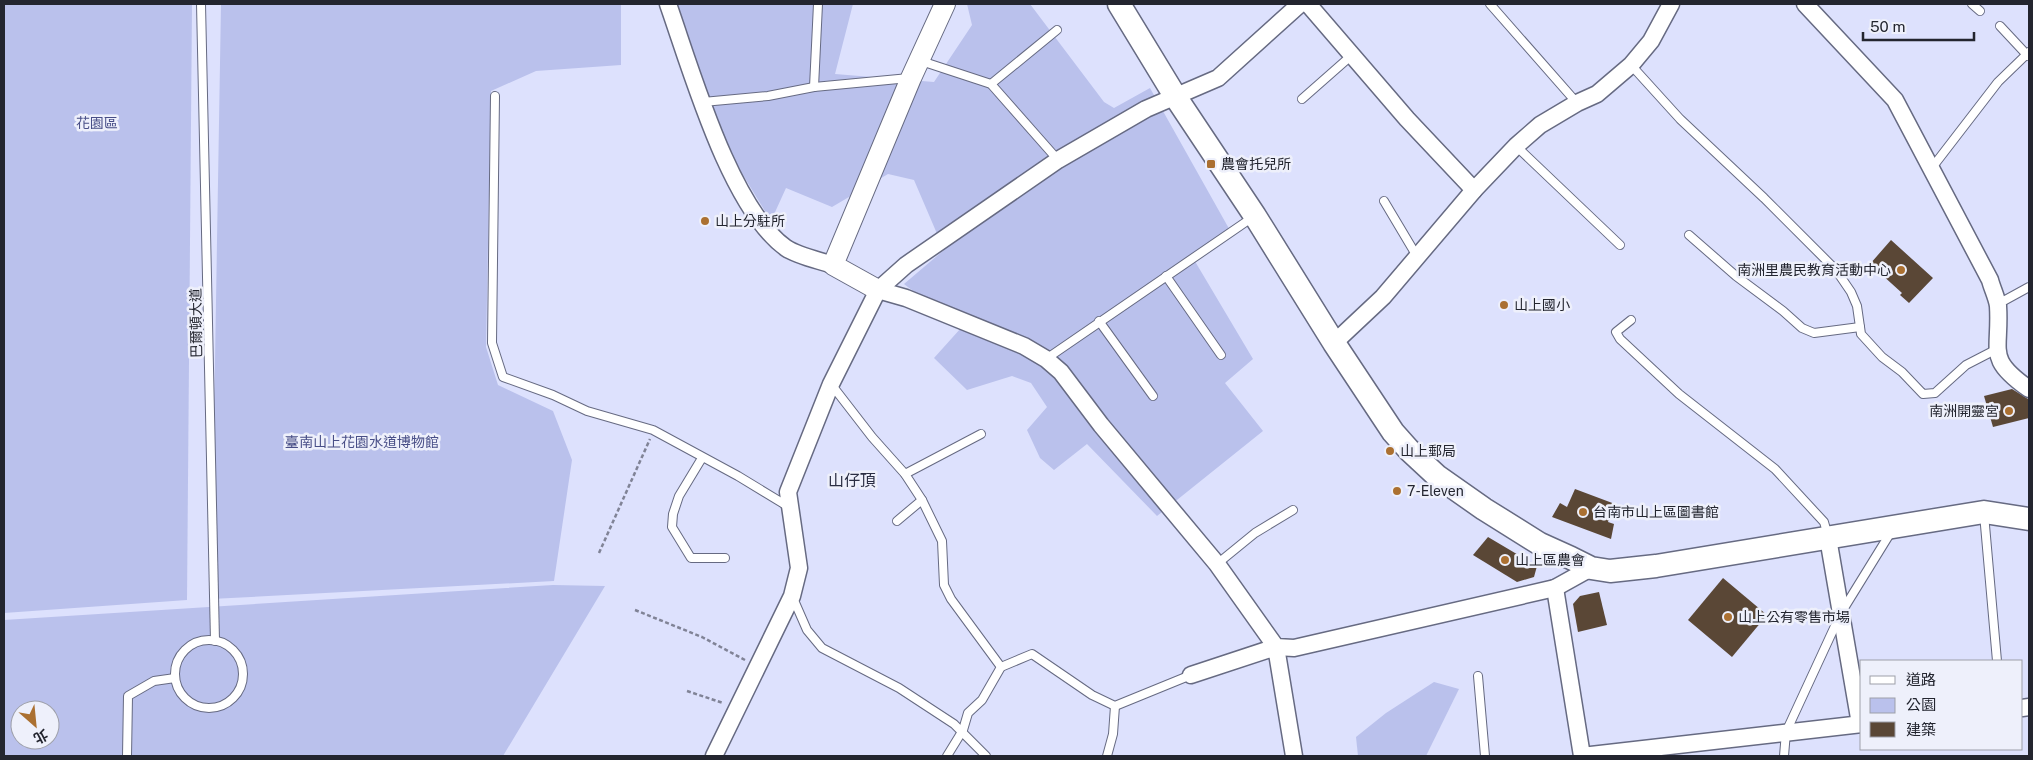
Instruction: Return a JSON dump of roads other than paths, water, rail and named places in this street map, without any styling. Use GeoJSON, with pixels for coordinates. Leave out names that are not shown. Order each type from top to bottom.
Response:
{"type":"FeatureCollection","features":[{"type":"Feature","properties":{"kind":"main road"},"geometry":{"type":"LineString","coordinates":[[1119,4],[1175,96],[1255,216],[1334,343],[1393,432],[1437,476],[1484,509],[1540,544],[1591,568],[1610,570],[1656,566],[1984,512],[2029,519]]}},
{"type":"Feature","properties":{"kind":"street"},"geometry":{"type":"LineString","coordinates":[[668,4],[730,171],[744,198],[764,227],[787,249],[832,265],[878,290],[906,298],[1024,346],[1046,359],[1061,372],[1101,425],[1217,564],[1276,647],[1294,756]]}},
{"type":"Feature","properties":{"kind":"street"},"geometry":{"type":"LineString","coordinates":[[832,265],[915,69],[946,4]]}},
{"type":"Feature","properties":{"kind":"street"},"geometry":{"type":"LineString","coordinates":[[714,756],[792,596],[798,568],[788,492],[831,384],[878,290],[906,265],[1058,160],[1146,109],[1218,78],[1300,4]]}},
{"type":"Feature","properties":{"kind":"street"},"geometry":{"type":"LineString","coordinates":[[1308,4],[1407,119],[1474,190]]}},
{"type":"Feature","properties":{"kind":"street"},"geometry":{"type":"LineString","coordinates":[[1334,343],[1383,297],[1474,190],[1516,146],[1540,125],[1577,103],[1597,94],[1631,66],[1651,41],[1671,4]]}},
{"type":"Feature","properties":{"kind":"street"},"geometry":{"type":"LineString","coordinates":[[1806,4],[1895,100],[1990,280],[1998,304],[1997,349],[2001,364],[2010,376],[2029,389]]}},
{"type":"Feature","properties":{"kind":"street"},"geometry":{"type":"LineString","coordinates":[[1828,538],[1860,718]]}},
{"type":"Feature","properties":{"kind":"street"},"geometry":{"type":"LineString","coordinates":[[1191,675],[1276,647],[1294,648],[1555,588],[1591,568]]}},
{"type":"Feature","properties":{"kind":"street"},"geometry":{"type":"LineString","coordinates":[[1555,588],[1582,756],[1860,724]]}},
{"type":"Feature","properties":{"kind":"lane","name":"巴爾頓大道"},"geometry":{"type":"LineString","coordinates":[[202,4],[215,641]]}},
{"type":"Feature","properties":{"kind":"lane"},"geometry":{"type":"LineString","coordinates":[[814,87],[818,4]]}},
{"type":"Feature","properties":{"kind":"lane"},"geometry":{"type":"LineString","coordinates":[[1490,4],[1577,103]]}},
{"type":"Feature","properties":{"kind":"lane"},"geometry":{"type":"LineString","coordinates":[[1972,4],[1980,10]]}},
{"type":"Feature","properties":{"kind":"lane"},"geometry":{"type":"LineString","coordinates":[[1931,169],[1998,82],[2028,54],[2000,26]]}},
{"type":"Feature","properties":{"kind":"lane"},"geometry":{"type":"LineString","coordinates":[[991,84],[1057,30]]}},
{"type":"Feature","properties":{"kind":"lane"},"geometry":{"type":"LineString","coordinates":[[1302,99],[1352,55]]}},
{"type":"Feature","properties":{"kind":"lane"},"geometry":{"type":"LineString","coordinates":[[1631,66],[1680,119],[1764,198],[1836,270],[1851,292],[1857,306],[1861,334],[1882,357],[1902,372],[1923,394],[1935,392],[1966,365],[1997,349]]}},
{"type":"Feature","properties":{"kind":"lane"},"geometry":{"type":"LineString","coordinates":[[703,102],[768,96],[915,69],[991,84],[1058,160]]}},
{"type":"Feature","properties":{"kind":"lane"},"geometry":{"type":"LineString","coordinates":[[495,96],[492,343],[503,377],[553,395],[587,412],[653,430],[738,476],[789,507]]}},
{"type":"Feature","properties":{"kind":"lane"},"geometry":{"type":"LineString","coordinates":[[1516,146],[1620,245]]}},
{"type":"Feature","properties":{"kind":"lane"},"geometry":{"type":"LineString","coordinates":[[1384,201],[1418,258]]}},
{"type":"Feature","properties":{"kind":"lane"},"geometry":{"type":"LineString","coordinates":[[1046,359],[1255,216]]}},
{"type":"Feature","properties":{"kind":"lane"},"geometry":{"type":"LineString","coordinates":[[1689,235],[1736,276],[1802,328],[1814,333],[1860,327]]}},
{"type":"Feature","properties":{"kind":"lane"},"geometry":{"type":"LineString","coordinates":[[1166,276],[1221,355]]}},
{"type":"Feature","properties":{"kind":"lane"},"geometry":{"type":"LineString","coordinates":[[1998,304],[2029,287]]}},
{"type":"Feature","properties":{"kind":"lane"},"geometry":{"type":"LineString","coordinates":[[1631,320],[1616,332],[1620,339],[1678,394],[1774,469],[1824,522],[1828,538]]}},
{"type":"Feature","properties":{"kind":"lane"},"geometry":{"type":"LineString","coordinates":[[1099,321],[1153,396]]}},
{"type":"Feature","properties":{"kind":"lane"},"geometry":{"type":"LineString","coordinates":[[831,384],[872,437],[905,474],[922,500],[942,541],[944,585],[951,599],[1001,667]]}},
{"type":"Feature","properties":{"kind":"lane"},"geometry":{"type":"LineString","coordinates":[[905,474],[982,434]]}},
{"type":"Feature","properties":{"kind":"lane"},"geometry":{"type":"LineString","coordinates":[[702,458],[679,496],[673,514],[672,528],[691,558],[725,558]]}},
{"type":"Feature","properties":{"kind":"lane"},"geometry":{"type":"LineString","coordinates":[[897,521],[922,500]]}},
{"type":"Feature","properties":{"kind":"lane"},"geometry":{"type":"LineString","coordinates":[[1217,564],[1255,533],[1293,510]]}},
{"type":"Feature","properties":{"kind":"lane"},"geometry":{"type":"LineString","coordinates":[[1984,512],[1997,660]]}},
{"type":"Feature","properties":{"kind":"lane"},"geometry":{"type":"LineString","coordinates":[[1784,756],[1786,732],[1841,613],[1894,527]]}},
{"type":"Feature","properties":{"kind":"lane"},"geometry":{"type":"LineString","coordinates":[[792,596],[807,630],[822,648],[899,688],[963,730],[986,756]]}},
{"type":"Feature","properties":{"kind":"lane"},"geometry":{"type":"LineString","coordinates":[[206,640],[215,641],[231,648],[237,655],[243,671],[240,688],[229,702],[212,708],[195,705],[181,694],[175,678],[178,660],[189,647],[206,640]]}},
{"type":"Feature","properties":{"kind":"lane"},"geometry":{"type":"LineString","coordinates":[[947,756],[963,730],[968,713],[982,700],[1001,667],[1032,654],[1092,695],[1115,706],[1191,675]]}},
{"type":"Feature","properties":{"kind":"lane"},"geometry":{"type":"LineString","coordinates":[[1478,676],[1485,756]]}},
{"type":"Feature","properties":{"kind":"lane"},"geometry":{"type":"LineString","coordinates":[[127,756],[128,696],[154,681],[175,678]]}},
{"type":"Feature","properties":{"kind":"lane"},"geometry":{"type":"LineString","coordinates":[[1108,756],[1113,734],[1115,706]]}},
{"type":"Feature","properties":{"kind":"place","name":"農會托兒所"},"geometry":{"type":"Point","coordinates":[1211,164]}},
{"type":"Feature","properties":{"kind":"place","name":"山上分駐所"},"geometry":{"type":"Point","coordinates":[705,221]}},
{"type":"Feature","properties":{"kind":"place","name":"南洲里農民教育活動中心"},"geometry":{"type":"Point","coordinates":[1901,270]}},
{"type":"Feature","properties":{"kind":"place","name":"山上國小"},"geometry":{"type":"Point","coordinates":[1504,305]}},
{"type":"Feature","properties":{"kind":"place","name":"南洲開靈宮"},"geometry":{"type":"Point","coordinates":[2009,411]}},
{"type":"Feature","properties":{"kind":"place","name":"山上郵局"},"geometry":{"type":"Point","coordinates":[1390,451]}},
{"type":"Feature","properties":{"kind":"place","name":"7-Eleven"},"geometry":{"type":"Point","coordinates":[1397,491]}},
{"type":"Feature","properties":{"kind":"place","name":"台南市山上區圖書館"},"geometry":{"type":"Point","coordinates":[1583,512]}},
{"type":"Feature","properties":{"kind":"place","name":"山上區農會"},"geometry":{"type":"Point","coordinates":[1505,560]}},
{"type":"Feature","properties":{"kind":"place","name":"山上公有零售市場"},"geometry":{"type":"Point","coordinates":[1728,617]}},
{"type":"Feature","properties":{"kind":"district","name":"山仔頂"},"geometry":{"type":"Point","coordinates":[852,480]}},
{"type":"Feature","properties":{"kind":"park label","name":"花園區"},"geometry":{"type":"Point","coordinates":[97,123]}},
{"type":"Feature","properties":{"kind":"park label","name":"臺南山上花園水道博物館"},"geometry":{"type":"Point","coordinates":[362,442]}}]}
